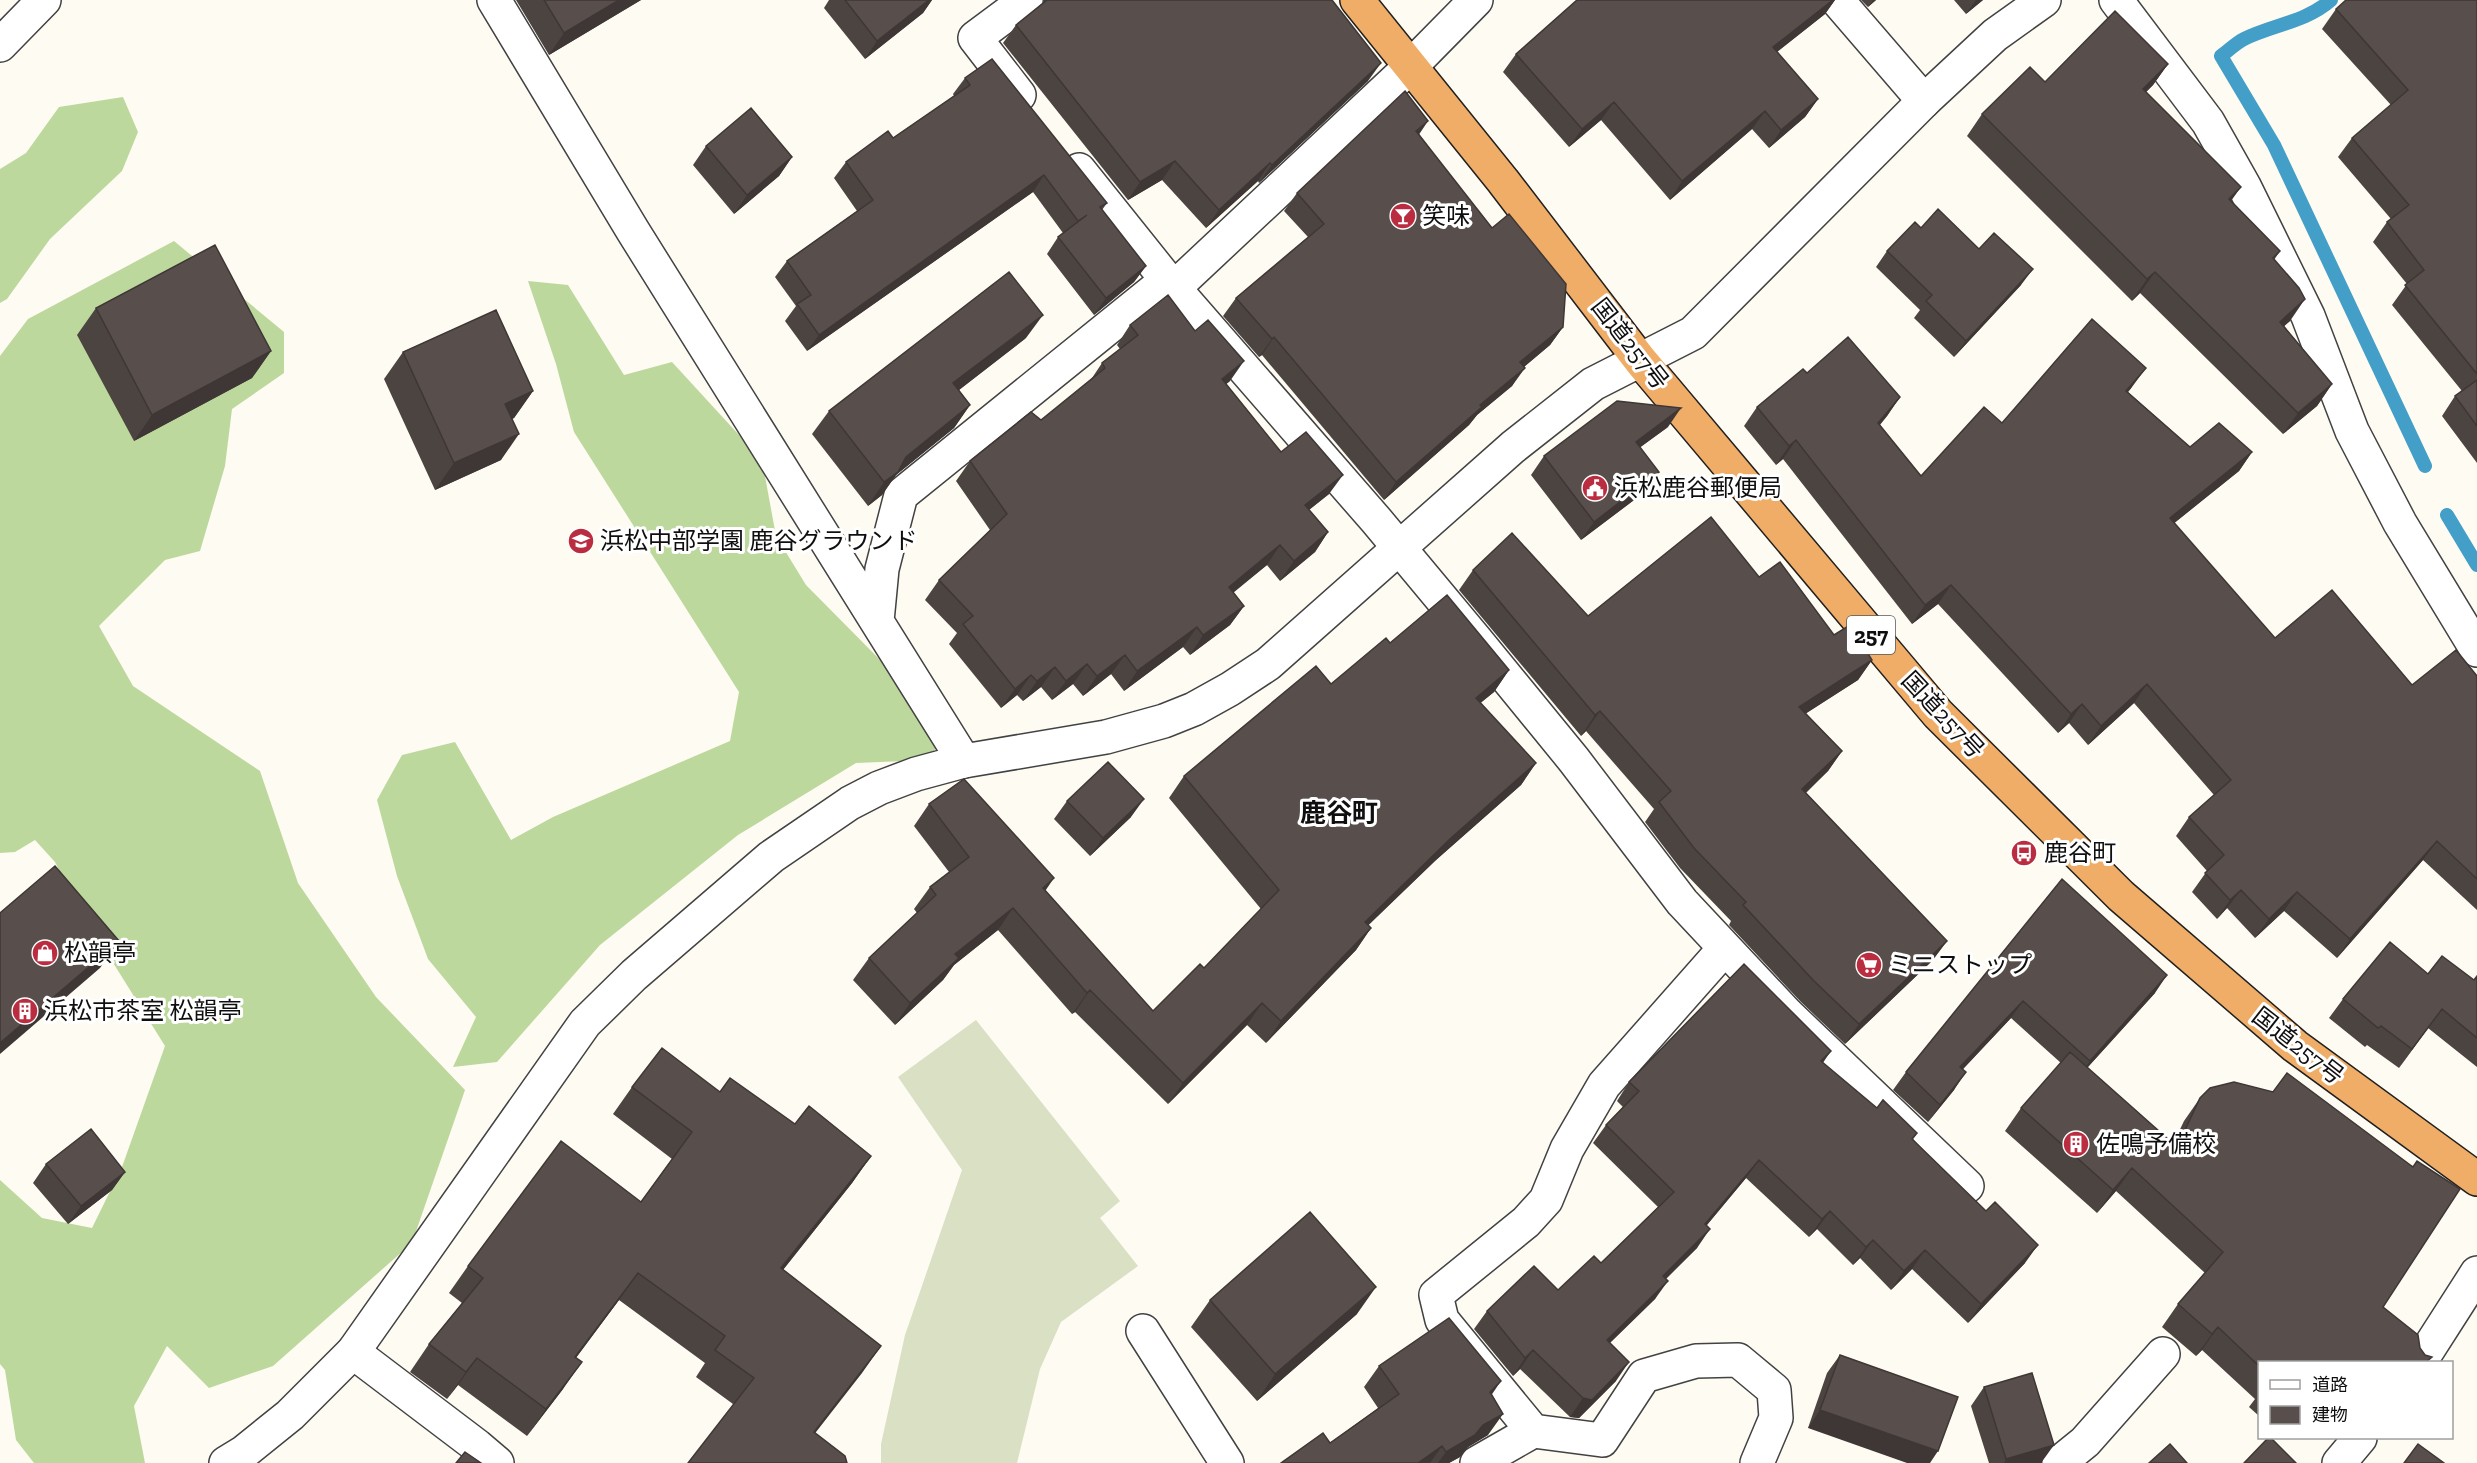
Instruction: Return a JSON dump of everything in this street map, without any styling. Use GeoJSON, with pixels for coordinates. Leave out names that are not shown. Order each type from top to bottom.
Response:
{"type":"FeatureCollection","features":[{"type":"Feature","properties":{"kind":"highway","name":"国道257号"},"geometry":{"type":"LineString","coordinates":[[1358,0],[1503,180],[1640,360],[1938,714],[2121,896],[2295,1047],[2477,1179]]}},
{"type":"Feature","properties":{"kind":"street"},"geometry":{"type":"LineString","coordinates":[[0,45],[44,0]]}},
{"type":"Feature","properties":{"kind":"street"},"geometry":{"type":"LineString","coordinates":[[494,0],[633,231],[964,761]]}},
{"type":"Feature","properties":{"kind":"street"},"geometry":{"type":"LineString","coordinates":[[1026,0],[975,38],[1040,121]]}},
{"type":"Feature","properties":{"kind":"street"},"geometry":{"type":"LineString","coordinates":[[877,621],[882,569],[901,495],[1171,284],[1412,66],[1476,0]]}},
{"type":"Feature","properties":{"kind":"street"},"geometry":{"type":"LineString","coordinates":[[1837,0],[1924,101]]}},
{"type":"Feature","properties":{"kind":"street"},"geometry":{"type":"LineString","coordinates":[[226,1463],[244,1452],[290,1415],[353,1352],[585,1023],[648,962],[771,857],[850,803],[879,788],[916,774],[964,761],[1106,737],[1164,721],[1194,709],[1268,664],[1513,447],[1584,391],[1593,384],[1693,333],[1924,101],[1995,35],[2044,0]]}},
{"type":"Feature","properties":{"kind":"street"},"geometry":{"type":"LineString","coordinates":[[2116,0],[2208,122],[2244,186],[2308,316],[2352,431],[2400,523],[2477,650]]}},
{"type":"Feature","properties":{"kind":"street"},"geometry":{"type":"LineString","coordinates":[[1061,149],[1171,284],[1400,549],[1574,760],[1682,902],[1787,1014],[1967,1186]]}},
{"type":"Feature","properties":{"kind":"street"},"geometry":{"type":"LineString","coordinates":[[1533,1431],[1442,1320],[1436,1295],[1526,1222],[1546,1200],[1567,1149],[1604,1085],[1725,948]]}},
{"type":"Feature","properties":{"kind":"street"},"geometry":{"type":"LineString","coordinates":[[2421,1361],[2477,1273]]}},
{"type":"Feature","properties":{"kind":"street"},"geometry":{"type":"LineString","coordinates":[[1143,1331],[1227,1463]]}},
{"type":"Feature","properties":{"kind":"street"},"geometry":{"type":"LineString","coordinates":[[353,1352],[496,1463]]}},
{"type":"Feature","properties":{"kind":"street"},"geometry":{"type":"LineString","coordinates":[[2059,1463],[2085,1442],[2163,1354]]}},
{"type":"Feature","properties":{"kind":"street"},"geometry":{"type":"LineString","coordinates":[[1477,1463],[1533,1431],[1602,1440],[1644,1376],[1696,1361],[1738,1360],[1774,1390],[1776,1418],[1757,1463]]}},
{"type":"Feature","properties":{"kind":"street"},"geometry":{"type":"LineString","coordinates":[[2339,1463],[2358,1439]]}},
{"type":"Feature","properties":{"kind":"green space"},"geometry":{"type":"Polygon","coordinates":[[[123,97],[138,132],[122,171],[50,239],[7,299],[0,303],[0,169],[26,153],[59,107],[123,97]]]}},
{"type":"Feature","properties":{"kind":"green space"},"geometry":{"type":"Polygon","coordinates":[[[174,241],[284,332],[284,373],[232,409],[225,466],[200,551],[165,560],[99,626],[133,686],[260,771],[298,883],[376,997],[465,1090],[412,1243],[273,1366],[209,1388],[167,1346],[134,1406],[145,1463],[34,1463],[16,1440],[5,1370],[0,1364],[0,1180],[42,1218],[92,1228],[122,1167],[165,1046],[77,905],[55,862],[35,840],[15,852],[0,853],[0,356],[28,319],[174,241]]]}},
{"type":"Feature","properties":{"kind":"green space"},"geometry":{"type":"Polygon","coordinates":[[[528,281],[568,285],[624,375],[672,362],[762,460],[776,536],[806,585],[900,680],[940,740],[929,760],[856,763],[738,835],[600,945],[497,1062],[453,1067],[476,1017],[428,959],[397,876],[377,800],[402,755],[455,742],[511,840],[553,817],[730,741],[739,692],[574,432],[556,364],[528,281]]]}},
{"type":"Feature","properties":{"kind":"green space"},"geometry":{"type":"Polygon","coordinates":[[[976,1020],[1120,1201],[1100,1218],[1138,1266],[1061,1322],[1040,1369],[1017,1463],[881,1463],[881,1444],[905,1335],[962,1170],[898,1077],[976,1020]]]}},
{"type":"Feature","properties":{"kind":"building"},"geometry":{"type":"Polygon","coordinates":[[[544,0],[619,0],[564,33],[544,0]]]}},
{"type":"Feature","properties":{"kind":"building"},"geometry":{"type":"Polygon","coordinates":[[[845,0],[929,0],[877,41],[845,0]]]}},
{"type":"Feature","properties":{"kind":"building"},"geometry":{"type":"Polygon","coordinates":[[[1047,0],[1332,0],[1381,63],[1272,165],[1270,163],[1219,210],[1175,161],[1140,182],[1016,25],[1047,0]]]}},
{"type":"Feature","properties":{"kind":"building"},"geometry":{"type":"Polygon","coordinates":[[[1577,0],[1833,0],[1773,47],[1818,99],[1781,130],[1765,111],[1682,181],[1614,102],[1582,129],[1516,54],[1577,0]]]}},
{"type":"Feature","properties":{"kind":"building"},"geometry":{"type":"Polygon","coordinates":[[[2346,0],[2477,0],[2477,374],[2405,285],[2424,270],[2387,222],[2409,205],[2352,138],[2408,90],[2336,9],[2346,0]]]}},
{"type":"Feature","properties":{"kind":"building"},"geometry":{"type":"Polygon","coordinates":[[[2115,11],[2168,64],[2143,89],[2241,187],[2229,199],[2280,251],[2273,258],[2299,288],[2305,299],[2280,322],[2332,384],[2298,413],[2155,272],[2147,279],[1982,114],[2030,67],[2045,82],[2115,11]]]}},
{"type":"Feature","properties":{"kind":"building"},"geometry":{"type":"Polygon","coordinates":[[[992,59],[1107,203],[1100,207],[1146,266],[1106,298],[1058,237],[1087,215],[1078,221],[1044,175],[819,335],[797,304],[811,295],[787,261],[873,200],[846,162],[888,131],[893,138],[970,85],[965,78],[992,59]]]}},
{"type":"Feature","properties":{"kind":"building"},"geometry":{"type":"Polygon","coordinates":[[[1405,91],[1428,121],[1416,131],[1492,228],[1509,214],[1566,284],[1563,327],[1520,362],[1525,368],[1480,405],[1482,407],[1396,482],[1274,337],[1272,339],[1236,298],[1324,224],[1297,193],[1405,91]]]}},
{"type":"Feature","properties":{"kind":"building"},"geometry":{"type":"Polygon","coordinates":[[[751,108],[792,157],[747,195],[706,146],[751,108]]]}},
{"type":"Feature","properties":{"kind":"building"},"geometry":{"type":"Polygon","coordinates":[[[1938,209],[1979,249],[1994,233],[2033,269],[1966,341],[1926,301],[1932,295],[1887,251],[1915,222],[1921,228],[1938,209]]]}},
{"type":"Feature","properties":{"kind":"building"},"geometry":{"type":"Polygon","coordinates":[[[215,245],[271,351],[152,415],[96,308],[215,245]]]}},
{"type":"Feature","properties":{"kind":"building"},"geometry":{"type":"Polygon","coordinates":[[[1009,272],[1043,315],[953,383],[970,405],[906,457],[898,472],[884,482],[829,411],[1009,272]]]}},
{"type":"Feature","properties":{"kind":"building"},"geometry":{"type":"Polygon","coordinates":[[[1168,295],[1195,331],[1208,320],[1244,361],[1222,379],[1281,452],[1306,432],[1343,475],[1305,505],[1328,532],[1294,561],[1280,545],[1229,587],[1244,606],[1203,635],[1197,627],[1137,671],[1125,655],[1097,676],[1087,664],[1066,681],[1055,667],[1037,681],[1031,675],[1015,689],[963,624],[973,616],[939,580],[1007,514],[970,461],[1031,412],[1041,420],[1105,368],[1102,363],[1138,335],[1130,325],[1168,295]]]}},
{"type":"Feature","properties":{"kind":"building"},"geometry":{"type":"Polygon","coordinates":[[[496,310],[533,391],[505,404],[519,434],[454,463],[403,352],[496,310]]]}},
{"type":"Feature","properties":{"kind":"building"},"geometry":{"type":"Polygon","coordinates":[[[2092,319],[2146,368],[2126,391],[2190,447],[2219,423],[2252,452],[2170,518],[2275,638],[2332,590],[2412,685],[2456,650],[2477,676],[2477,879],[2437,841],[2350,939],[2297,892],[2269,919],[2241,890],[2230,900],[2205,873],[2224,855],[2189,817],[2231,780],[2147,684],[2101,726],[2082,704],[2071,714],[1951,585],[1925,605],[1796,440],[1789,446],[1757,407],[1803,369],[1807,373],[1848,337],[1900,397],[1878,423],[1921,476],[1984,407],[2002,423],[2092,319]]]}},
{"type":"Feature","properties":{"kind":"building"},"geometry":{"type":"Polygon","coordinates":[[[2477,380],[2477,426],[2455,396],[2477,380]]]}},
{"type":"Feature","properties":{"kind":"building"},"geometry":{"type":"Polygon","coordinates":[[[1617,401],[1681,408],[1636,442],[1659,472],[1594,522],[1544,456],[1617,401]]]}},
{"type":"Feature","properties":{"kind":"building"},"geometry":{"type":"Polygon","coordinates":[[[1711,517],[1759,577],[1780,562],[1834,635],[1850,625],[1872,660],[1799,707],[1842,751],[1802,789],[1947,941],[1859,1024],[1814,981],[1743,905],[1746,902],[1694,848],[1659,802],[1671,791],[1600,711],[1595,715],[1473,570],[1512,533],[1588,616],[1711,517]]]}},
{"type":"Feature","properties":{"kind":"building"},"geometry":{"type":"Polygon","coordinates":[[[1447,595],[1509,670],[1476,698],[1536,763],[1451,838],[1365,922],[1371,928],[1281,1021],[1262,1003],[1183,1083],[1090,990],[1087,993],[1013,908],[955,954],[959,958],[910,1003],[869,958],[936,895],[930,887],[969,857],[929,804],[964,779],[1054,878],[1043,888],[1153,1011],[1200,964],[1204,968],[1279,890],[1184,776],[1316,666],[1331,684],[1386,638],[1390,643],[1447,595]]]}},
{"type":"Feature","properties":{"kind":"building"},"geometry":{"type":"Polygon","coordinates":[[[1108,762],[1144,799],[1103,838],[1067,801],[1108,762]]]}},
{"type":"Feature","properties":{"kind":"building","name":"浜松市茶室 松韻亭"},"geometry":{"type":"Polygon","coordinates":[[[55,866],[119,941],[0,1043],[0,913],[55,866]]]}},
{"type":"Feature","properties":{"kind":"building"},"geometry":{"type":"Polygon","coordinates":[[[2062,879],[2167,975],[2090,1061],[2023,1001],[1960,1067],[1966,1072],[1940,1105],[1906,1072],[2062,879]]]}},
{"type":"Feature","properties":{"kind":"building"},"geometry":{"type":"Polygon","coordinates":[[[2390,942],[2428,974],[2442,956],[2474,980],[2477,976],[2477,1038],[2442,1009],[2412,1049],[2381,1026],[2378,1028],[2343,999],[2390,942]]]}},
{"type":"Feature","properties":{"kind":"building"},"geometry":{"type":"Polygon","coordinates":[[[1744,964],[1831,1051],[1821,1061],[1877,1108],[1883,1100],[1917,1133],[1912,1139],[1986,1211],[1995,1202],[2038,1245],[1981,1304],[1925,1250],[1904,1271],[1873,1240],[1866,1247],[1830,1211],[1822,1219],[1759,1160],[1705,1224],[1710,1229],[1663,1276],[1668,1281],[1607,1340],[1629,1362],[1592,1400],[1583,1398],[1533,1350],[1525,1358],[1487,1311],[1534,1266],[1558,1290],[1594,1256],[1601,1263],[1674,1192],[1606,1125],[1639,1091],[1629,1082],[1744,964]]]}},
{"type":"Feature","properties":{"kind":"building"},"geometry":{"type":"Polygon","coordinates":[[[662,1048],[720,1092],[730,1078],[795,1124],[809,1106],[871,1156],[781,1268],[881,1346],[814,1432],[845,1456],[847,1463],[688,1463],[754,1378],[715,1350],[725,1336],[638,1273],[575,1357],[582,1362],[546,1409],[477,1358],[466,1372],[429,1344],[483,1278],[468,1266],[561,1141],[641,1202],[692,1132],[632,1087],[662,1048]]]}},
{"type":"Feature","properties":{"kind":"building"},"geometry":{"type":"Polygon","coordinates":[[[2070,1052],[2177,1147],[2200,1098],[2210,1088],[2234,1082],[2273,1092],[2287,1073],[2413,1167],[2417,1161],[2460,1189],[2383,1307],[2418,1335],[2420,1348],[2425,1355],[2432,1357],[2427,1361],[2258,1361],[2258,1365],[2218,1327],[2212,1334],[2178,1304],[2223,1252],[2132,1168],[2113,1190],[2021,1108],[2070,1052]]]}},
{"type":"Feature","properties":{"kind":"building"},"geometry":{"type":"Polygon","coordinates":[[[91,1129],[125,1172],[81,1206],[46,1164],[91,1129]]]}},
{"type":"Feature","properties":{"kind":"building"},"geometry":{"type":"Polygon","coordinates":[[[1310,1212],[1376,1287],[1275,1374],[1210,1300],[1310,1212]]]}},
{"type":"Feature","properties":{"kind":"building"},"geometry":{"type":"Polygon","coordinates":[[[1449,1318],[1501,1381],[1490,1392],[1503,1414],[1483,1425],[1475,1435],[1446,1452],[1442,1446],[1418,1463],[1281,1463],[1323,1433],[1330,1443],[1399,1394],[1379,1366],[1449,1318]]]}},
{"type":"Feature","properties":{"kind":"building"},"geometry":{"type":"Polygon","coordinates":[[[1840,1355],[1958,1397],[1938,1451],[1820,1410],[1840,1355]]]}},
{"type":"Feature","properties":{"kind":"building"},"geometry":{"type":"Polygon","coordinates":[[[2032,1373],[2054,1445],[2006,1459],[1984,1387],[2032,1373]]]}},
{"type":"Feature","properties":{"kind":"building"},"geometry":{"type":"Polygon","coordinates":[[[2267,1439],[2272,1439],[2296,1463],[2244,1463],[2267,1439]]]}},
{"type":"Feature","properties":{"kind":"building"},"geometry":{"type":"Polygon","coordinates":[[[2170,1444],[2187,1463],[2149,1463],[2170,1444]]]}},
{"type":"Feature","properties":{"kind":"building"},"geometry":{"type":"Polygon","coordinates":[[[2418,1444],[2444,1463],[2404,1463],[2418,1444]]]}},
{"type":"Feature","properties":{"kind":"building"},"geometry":{"type":"Polygon","coordinates":[[[465,1452],[481,1463],[456,1463],[465,1452]]]}},
{"type":"Feature","properties":{"kind":"waterway"},"geometry":{"type":"LineString","coordinates":[[2331,0],[2300,18],[2244,39],[2221,56],[2274,145],[2425,466]]}},
{"type":"Feature","properties":{"kind":"waterway"},"geometry":{"type":"LineString","coordinates":[[2447,515],[2477,565]]}},
{"type":"Feature","properties":{"kind":"place","name":"笑味"},"geometry":{"type":"Point","coordinates":[1403,216]}},
{"type":"Feature","properties":{"kind":"place","name":"浜松鹿谷郵便局"},"geometry":{"type":"Point","coordinates":[1595,488]}},
{"type":"Feature","properties":{"kind":"place","name":"浜松中部学園 鹿谷グラウンド"},"geometry":{"type":"Point","coordinates":[581,541]}},
{"type":"Feature","properties":{"kind":"place","name":"鹿谷町"},"geometry":{"type":"Point","coordinates":[2024,853]}},
{"type":"Feature","properties":{"kind":"place","name":"松韻亭"},"geometry":{"type":"Point","coordinates":[45,953]}},
{"type":"Feature","properties":{"kind":"place","name":"ミニストップ"},"geometry":{"type":"Point","coordinates":[1869,965]}},
{"type":"Feature","properties":{"kind":"place","name":"浜松市茶室 松韻亭"},"geometry":{"type":"Point","coordinates":[25,1011]}},
{"type":"Feature","properties":{"kind":"place","name":"佐鳴予備校"},"geometry":{"type":"Point","coordinates":[2076,1144]}},
{"type":"Feature","properties":{"kind":"district","name":"鹿谷町"},"geometry":{"type":"Point","coordinates":[1339,813]}}]}
